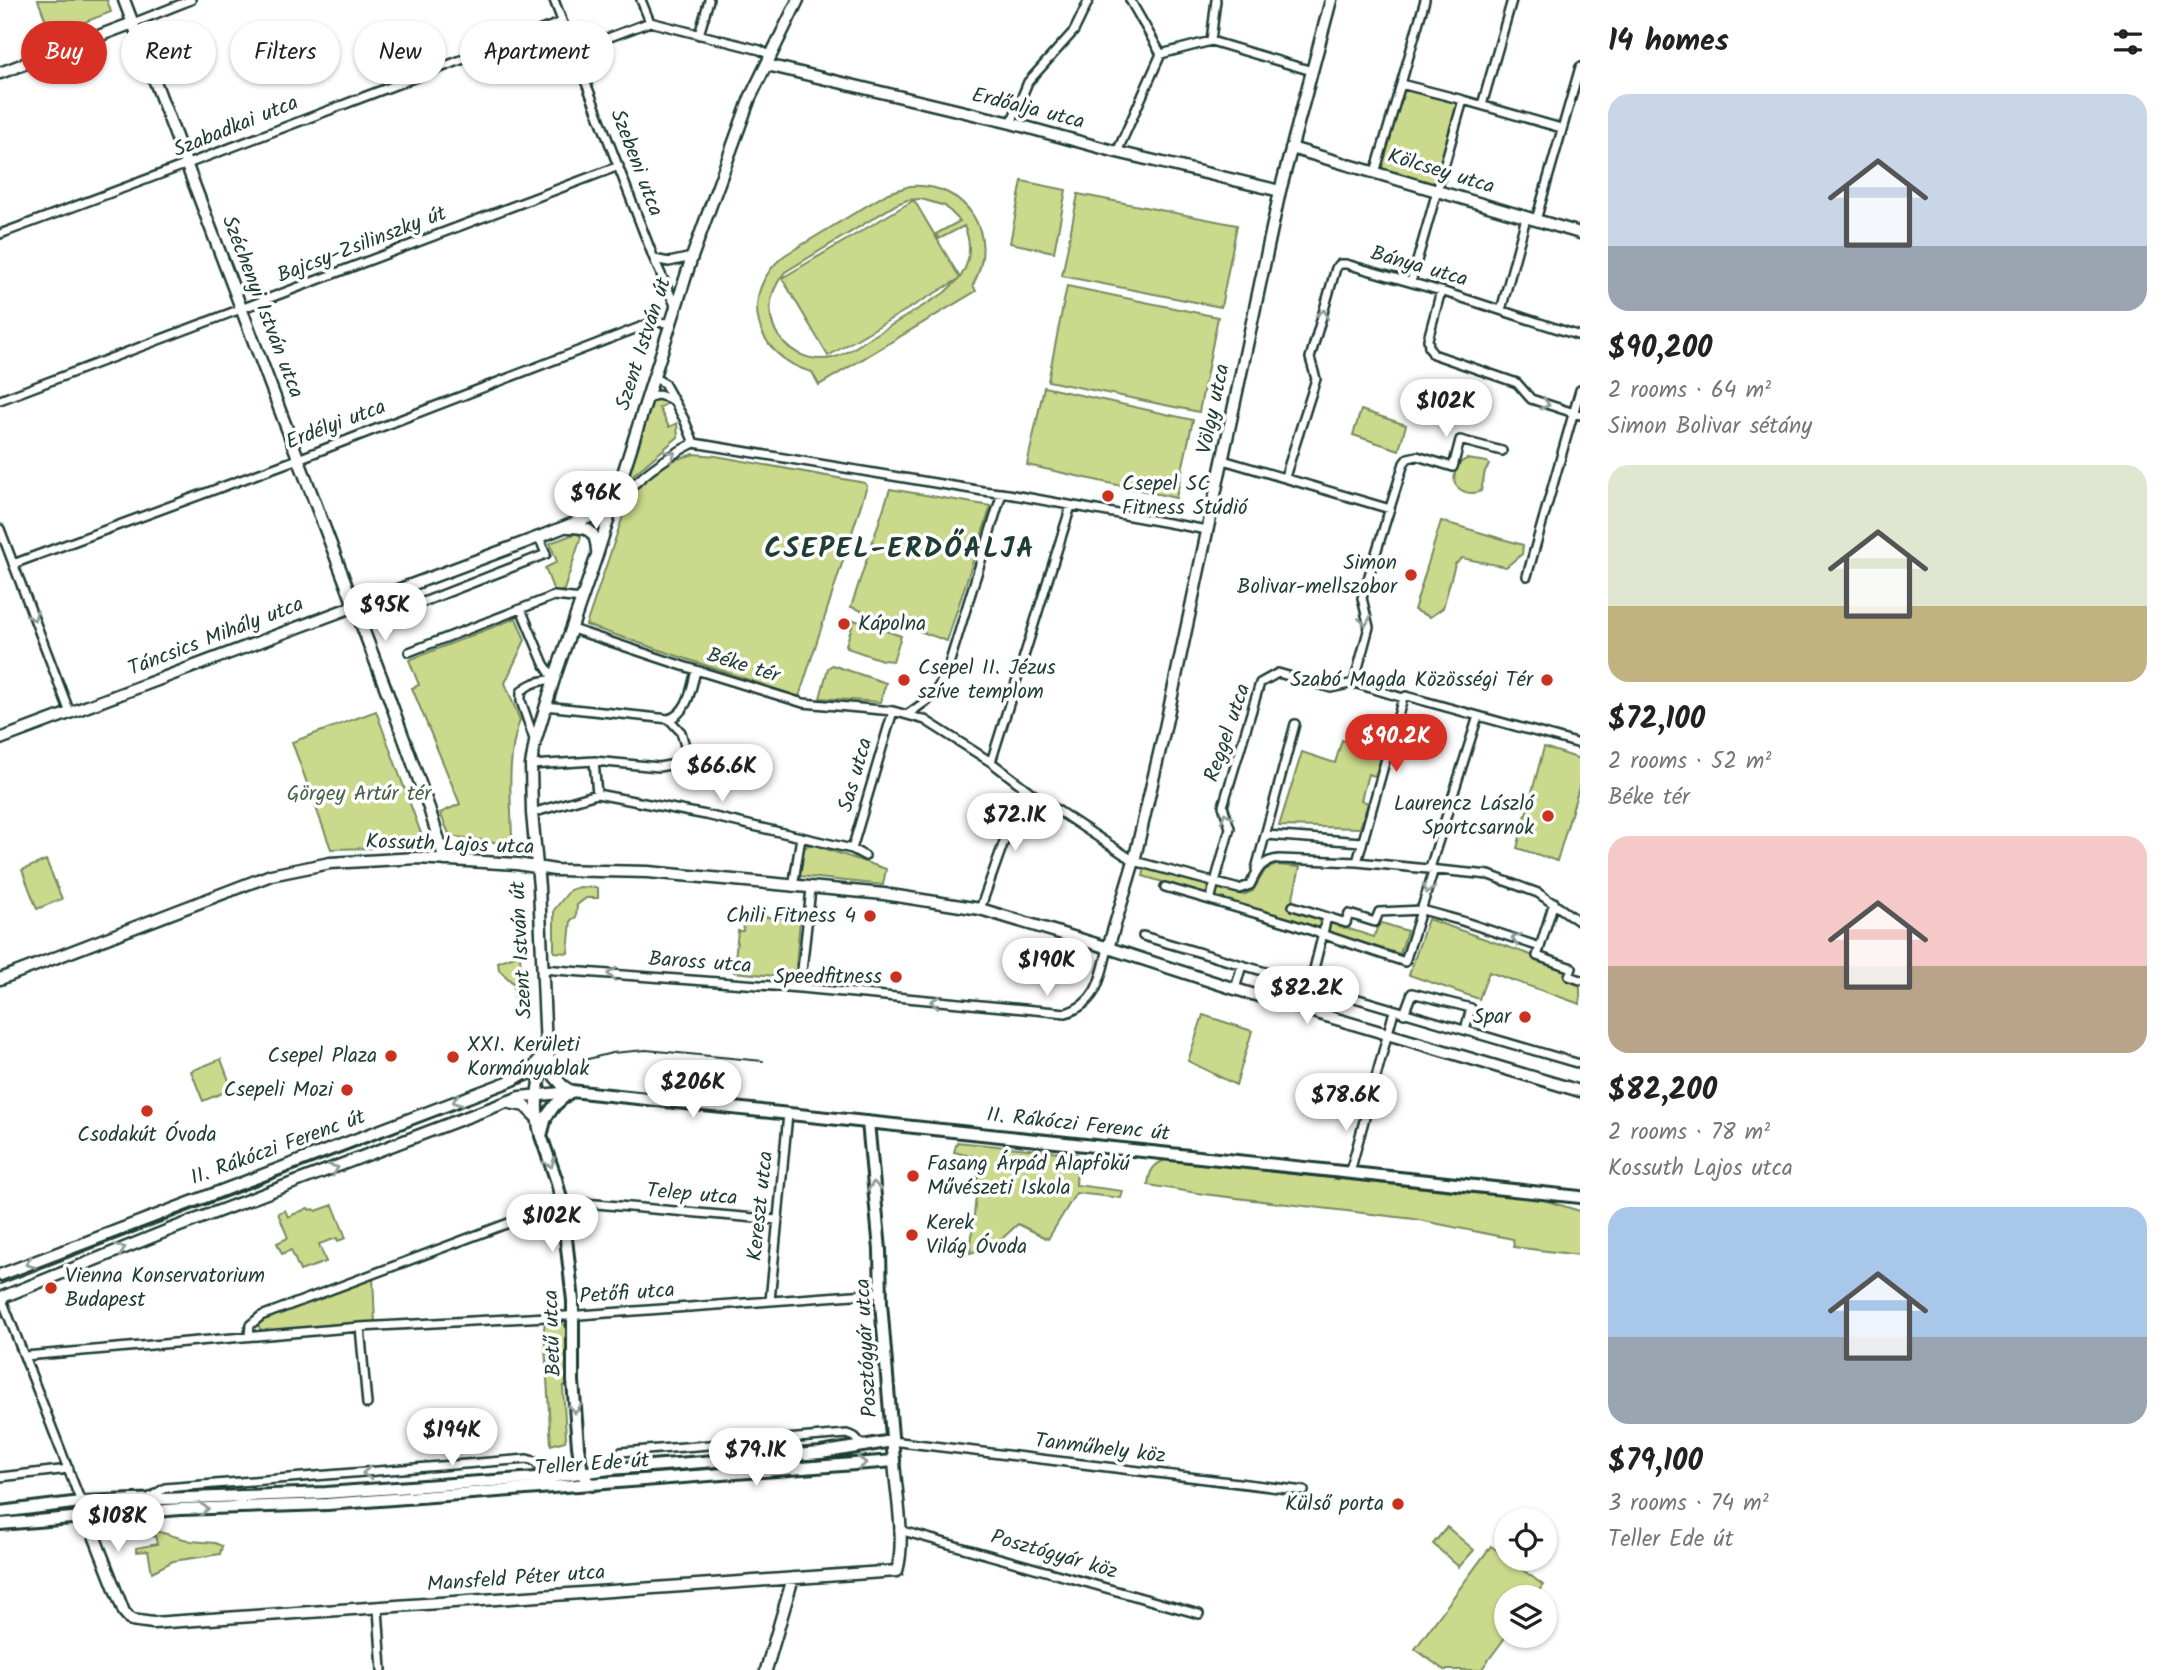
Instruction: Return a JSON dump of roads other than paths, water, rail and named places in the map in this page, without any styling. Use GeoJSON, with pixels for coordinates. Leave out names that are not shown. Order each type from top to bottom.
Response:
{"type":"FeatureCollection","features":[{"type":"Feature","properties":{"kind":"main road","name":"II. Rákóczi Ferenc út"},"geometry":{"type":"LineString","coordinates":[[571,1091],[1580,1197]]}},
{"type":"Feature","properties":{"kind":"main road"},"geometry":{"type":"LineString","coordinates":[[541,1136],[546,1117],[571,1091]]}},
{"type":"Feature","properties":{"kind":"main road","name":"Posztógyár utca"},"geometry":{"type":"LineString","coordinates":[[868,1122],[880,1250],[894,1461]]}},
{"type":"Feature","properties":{"kind":"main road","name":"Betű utca"},"geometry":{"type":"LineString","coordinates":[[541,1136],[562,1203],[574,1316],[573,1381],[582,1473]]}},
{"type":"Feature","properties":{"kind":"main road","name":"Teller Ede út"},"geometry":{"type":"LineString","coordinates":[[0,1512],[82,1502],[326,1493],[550,1477],[610,1469],[821,1453],[892,1441]]}},
{"type":"Feature","properties":{"kind":"main road","name":"Teller Ede út"},"geometry":{"type":"LineString","coordinates":[[0,1524],[180,1509],[327,1504],[894,1461]]}},
{"type":"Feature","properties":{"kind":"main road"},"geometry":{"type":"LineString","coordinates":[[582,1473],[592,1485]]}},
{"type":"Feature","properties":{"kind":"street","name":"Széchenyi István utca"},"geometry":{"type":"LineString","coordinates":[[124,0],[131,21]]}},
{"type":"Feature","properties":{"kind":"street"},"geometry":{"type":"LineString","coordinates":[[137,21],[191,0]]}},
{"type":"Feature","properties":{"kind":"street","name":"Szebeni utca"},"geometry":{"type":"LineString","coordinates":[[554,0],[562,21]]}},
{"type":"Feature","properties":{"kind":"street"},"geometry":{"type":"LineString","coordinates":[[641,0],[650,22]]}},
{"type":"Feature","properties":{"kind":"street"},"geometry":{"type":"LineString","coordinates":[[699,35],[709,0]]}},
{"type":"Feature","properties":{"kind":"street","name":"Szent István út"},"geometry":{"type":"LineString","coordinates":[[571,1091],[555,1077],[546,1049],[532,813],[531,765],[535,742],[692,257],[750,98],[798,0]]}},
{"type":"Feature","properties":{"kind":"street"},"geometry":{"type":"LineString","coordinates":[[1012,123],[1028,82],[1074,31],[1089,0]]}},
{"type":"Feature","properties":{"kind":"street"},"geometry":{"type":"LineString","coordinates":[[1130,0],[1161,54]]}},
{"type":"Feature","properties":{"kind":"street"},"geometry":{"type":"LineString","coordinates":[[1211,41],[1216,0]]}},
{"type":"Feature","properties":{"kind":"street","name":"Völgy utca"},"geometry":{"type":"LineString","coordinates":[[1108,948],[1134,861],[1165,728],[1280,191],[1331,0]]}},
{"type":"Feature","properties":{"kind":"street"},"geometry":{"type":"LineString","coordinates":[[1375,173],[1425,0]]}},
{"type":"Feature","properties":{"kind":"street"},"geometry":{"type":"LineString","coordinates":[[1482,105],[1512,0]]}},
{"type":"Feature","properties":{"kind":"street"},"geometry":{"type":"LineString","coordinates":[[614,36],[650,22],[760,50],[769,60]]}},
{"type":"Feature","properties":{"kind":"street"},"geometry":{"type":"LineString","coordinates":[[0,73],[121,27]]}},
{"type":"Feature","properties":{"kind":"street"},"geometry":{"type":"LineString","coordinates":[[1161,54],[1211,41],[1312,71]]}},
{"type":"Feature","properties":{"kind":"street"},"geometry":{"type":"LineString","coordinates":[[1117,152],[1161,54]]}},
{"type":"Feature","properties":{"kind":"street","name":"Erdőalja utca"},"geometry":{"type":"LineString","coordinates":[[769,60],[1117,152],[1280,191]]}},
{"type":"Feature","properties":{"kind":"street","name":"Szabadkai utca"},"geometry":{"type":"LineString","coordinates":[[0,234],[187,166],[460,61]]}},
{"type":"Feature","properties":{"kind":"street"},"geometry":{"type":"LineString","coordinates":[[1501,310],[1580,67]]}},
{"type":"Feature","properties":{"kind":"street","name":"Széchenyi István utca"},"geometry":{"type":"LineString","coordinates":[[155,84],[354,606]]}},
{"type":"Feature","properties":{"kind":"street","name":"Szebeni utca"},"geometry":{"type":"LineString","coordinates":[[586,84],[654,259],[676,307]]}},
{"type":"Feature","properties":{"kind":"street"},"geometry":{"type":"LineString","coordinates":[[1401,84],[1561,128]]}},
{"type":"Feature","properties":{"kind":"street"},"geometry":{"type":"LineString","coordinates":[[1411,282],[1463,100]]}},
{"type":"Feature","properties":{"kind":"street","name":"Kölcsey utca"},"geometry":{"type":"LineString","coordinates":[[1291,148],[1580,233]]}},
{"type":"Feature","properties":{"kind":"street","name":"Bajcsy-Zsilinszky út"},"geometry":{"type":"LineString","coordinates":[[0,400],[619,166]]}},
{"type":"Feature","properties":{"kind":"street"},"geometry":{"type":"LineString","coordinates":[[654,259],[669,262],[692,257]]}},
{"type":"Feature","properties":{"kind":"street","name":"Bánya utca"},"geometry":{"type":"LineString","coordinates":[[1285,477],[1316,379],[1310,358],[1336,268],[1340,264],[1411,282],[1580,336]]}},
{"type":"Feature","properties":{"kind":"street"},"geometry":{"type":"LineString","coordinates":[[1441,291],[1428,339],[1433,354],[1517,383],[1531,399],[1576,414]]}},
{"type":"Feature","properties":{"kind":"street","name":"Erdélyi utca"},"geometry":{"type":"LineString","coordinates":[[13,564],[653,322],[671,323]]}},
{"type":"Feature","properties":{"kind":"street"},"geometry":{"type":"LineString","coordinates":[[653,377],[664,383],[694,443]]}},
{"type":"Feature","properties":{"kind":"street"},"geometry":{"type":"LineString","coordinates":[[1527,576],[1576,414],[1580,390]]}},
{"type":"Feature","properties":{"kind":"street"},"geometry":{"type":"LineString","coordinates":[[645,401],[652,395],[673,400]]}},
{"type":"Feature","properties":{"kind":"street"},"geometry":{"type":"LineString","coordinates":[[1502,451],[1460,440],[1453,467],[1417,456],[1408,458],[1404,463],[1362,598],[1369,626],[1354,683],[1580,744]]}},
{"type":"Feature","properties":{"kind":"street"},"geometry":{"type":"LineString","coordinates":[[614,503],[649,469],[694,443],[1002,493],[1207,530]]}},
{"type":"Feature","properties":{"kind":"street"},"geometry":{"type":"LineString","coordinates":[[1223,460],[1390,509]]}},
{"type":"Feature","properties":{"kind":"street"},"geometry":{"type":"LineString","coordinates":[[908,714],[932,697],[946,674],[1002,493]]}},
{"type":"Feature","properties":{"kind":"street","name":"Táncsics Mihály utca"},"geometry":{"type":"LineString","coordinates":[[0,739],[539,537],[592,516],[614,503]]}},
{"type":"Feature","properties":{"kind":"street"},"geometry":{"type":"LineString","coordinates":[[991,762],[1071,506]]}},
{"type":"Feature","properties":{"kind":"street"},"geometry":{"type":"LineString","coordinates":[[564,527],[581,527],[591,531],[596,542],[597,555]]}},
{"type":"Feature","properties":{"kind":"street"},"geometry":{"type":"LineString","coordinates":[[0,529],[70,713]]}},
{"type":"Feature","properties":{"kind":"street"},"geometry":{"type":"LineString","coordinates":[[362,626],[546,554],[539,537]]}},
{"type":"Feature","properties":{"kind":"street"},"geometry":{"type":"LineString","coordinates":[[409,652],[554,596],[582,599]]}},
{"type":"Feature","properties":{"kind":"street"},"geometry":{"type":"LineString","coordinates":[[354,606],[429,808],[445,860]]}},
{"type":"Feature","properties":{"kind":"street"},"geometry":{"type":"LineString","coordinates":[[522,609],[544,664],[554,679],[526,686],[521,692],[521,701],[535,742]]}},
{"type":"Feature","properties":{"kind":"street","name":"Béke tér"},"geometry":{"type":"LineString","coordinates":[[572,629],[696,671],[803,703],[893,710],[908,714],[934,725],[991,762],[1023,788],[1134,861],[1235,888],[1243,888],[1251,883],[1256,869]]}},
{"type":"Feature","properties":{"kind":"street"},"geometry":{"type":"LineString","coordinates":[[545,706],[669,719],[679,716],[686,706],[696,671]]}},
{"type":"Feature","properties":{"kind":"street","name":"Reggel utca"},"geometry":{"type":"LineString","coordinates":[[1210,900],[1230,828],[1223,806],[1259,683],[1278,673],[1331,688],[1354,683]]}},
{"type":"Feature","properties":{"kind":"street"},"geometry":{"type":"LineString","coordinates":[[1357,862],[1403,698]]}},
{"type":"Feature","properties":{"kind":"street","name":"Sas utca"},"geometry":{"type":"LineString","coordinates":[[852,849],[893,710]]}},
{"type":"Feature","properties":{"kind":"street"},"geometry":{"type":"LineString","coordinates":[[1165,887],[1322,933],[1405,962],[1478,716]]}},
{"type":"Feature","properties":{"kind":"street"},"geometry":{"type":"LineString","coordinates":[[531,765],[594,761],[659,767],[682,762],[687,753],[686,747],[681,732],[669,719]]}},
{"type":"Feature","properties":{"kind":"street"},"geometry":{"type":"LineString","coordinates":[[1390,742],[1412,748],[1418,729],[1396,722]]}},
{"type":"Feature","properties":{"kind":"street"},"geometry":{"type":"LineString","coordinates":[[1256,869],[1295,724]]}},
{"type":"Feature","properties":{"kind":"street"},"geometry":{"type":"LineString","coordinates":[[594,761],[597,794]]}},
{"type":"Feature","properties":{"kind":"street"},"geometry":{"type":"LineString","coordinates":[[980,909],[1023,788]]}},
{"type":"Feature","properties":{"kind":"street"},"geometry":{"type":"LineString","coordinates":[[532,813],[597,794],[706,815],[852,849],[865,856]]}},
{"type":"Feature","properties":{"kind":"street"},"geometry":{"type":"LineString","coordinates":[[1266,835],[1362,842]]}},
{"type":"Feature","properties":{"kind":"street"},"geometry":{"type":"LineString","coordinates":[[793,887],[801,837]]}},
{"type":"Feature","properties":{"kind":"street","name":"Kossuth Lajos utca"},"geometry":{"type":"LineString","coordinates":[[0,979],[271,875],[296,869],[356,860],[418,858],[555,870],[648,872],[884,894],[980,909],[1235,989],[1580,1091]]}},
{"type":"Feature","properties":{"kind":"street"},"geometry":{"type":"LineString","coordinates":[[1256,869],[1271,860],[1279,859],[1357,862],[1489,874],[1525,887],[1554,902],[1580,922]]}},
{"type":"Feature","properties":{"kind":"street"},"geometry":{"type":"LineString","coordinates":[[800,988],[811,888]]}},
{"type":"Feature","properties":{"kind":"street"},"geometry":{"type":"LineString","coordinates":[[1554,902],[1537,956],[1572,968],[1569,976],[1580,980]]}},
{"type":"Feature","properties":{"kind":"street"},"geometry":{"type":"LineString","coordinates":[[1293,906],[1346,923],[1349,914],[1375,922],[1379,912],[1422,910],[1540,947]]}},
{"type":"Feature","properties":{"kind":"street"},"geometry":{"type":"LineString","coordinates":[[1310,985],[1327,917]]}},
{"type":"Feature","properties":{"kind":"street"},"geometry":{"type":"LineString","coordinates":[[1143,936],[1580,1064]]}},
{"type":"Feature","properties":{"kind":"street","name":"Baross utca"},"geometry":{"type":"LineString","coordinates":[[542,969],[800,988],[1066,1013],[1083,1006],[1092,997],[1100,982],[1108,948]]}},
{"type":"Feature","properties":{"kind":"street"},"geometry":{"type":"LineString","coordinates":[[1235,989],[1242,965]]}},
{"type":"Feature","properties":{"kind":"street"},"geometry":{"type":"LineString","coordinates":[[1404,1014],[1412,993],[1471,1008],[1465,1030]]}},
{"type":"Feature","properties":{"kind":"street"},"geometry":{"type":"LineString","coordinates":[[1350,1172],[1394,1011]]}},
{"type":"Feature","properties":{"kind":"street"},"geometry":{"type":"LineString","coordinates":[[521,1077],[534,1067],[546,1049]]}},
{"type":"Feature","properties":{"kind":"street","name":"Szent István út"},"geometry":{"type":"LineString","coordinates":[[538,1083],[546,1049]]}},
{"type":"Feature","properties":{"kind":"street","name":"II. Rákóczi Ferenc út"},"geometry":{"type":"LineString","coordinates":[[0,1275],[521,1077],[571,1091]]}},
{"type":"Feature","properties":{"kind":"street","name":"Betű utca"},"geometry":{"type":"LineString","coordinates":[[538,1083],[536,1117],[541,1136]]}},
{"type":"Feature","properties":{"kind":"street","name":"II. Rákóczi Ferenc út"},"geometry":{"type":"LineString","coordinates":[[0,1297],[520,1097],[571,1091]]}},
{"type":"Feature","properties":{"kind":"street"},"geometry":{"type":"LineString","coordinates":[[506,1103],[525,1106],[536,1117]]}},
{"type":"Feature","properties":{"kind":"street","name":"Kereszt utca"},"geometry":{"type":"LineString","coordinates":[[770,1301],[788,1114]]}},
{"type":"Feature","properties":{"kind":"street"},"geometry":{"type":"LineString","coordinates":[[249,1336],[250,1325],[261,1316],[562,1203]]}},
{"type":"Feature","properties":{"kind":"street","name":"Telep utca"},"geometry":{"type":"LineString","coordinates":[[562,1203],[777,1220]]}},
{"type":"Feature","properties":{"kind":"street","name":"Petőfi utca"},"geometry":{"type":"LineString","coordinates":[[25,1356],[360,1327],[574,1316],[881,1293]]}},
{"type":"Feature","properties":{"kind":"street"},"geometry":{"type":"LineString","coordinates":[[0,1297],[87,1516]]}},
{"type":"Feature","properties":{"kind":"street"},"geometry":{"type":"LineString","coordinates":[[360,1327],[367,1404]]}},
{"type":"Feature","properties":{"kind":"street","name":"Teller Ede út"},"geometry":{"type":"LineString","coordinates":[[610,1469],[613,1460],[621,1452],[847,1434],[855,1437],[865,1447]]}},
{"type":"Feature","properties":{"kind":"street","name":"Tanműhely köz"},"geometry":{"type":"LineString","coordinates":[[892,1441],[1304,1491]]}},
{"type":"Feature","properties":{"kind":"street","name":"Teller Ede út"},"geometry":{"type":"LineString","coordinates":[[147,1499],[165,1488],[527,1459],[534,1461],[550,1477]]}},
{"type":"Feature","properties":{"kind":"street","name":"Posztógyár utca"},"geometry":{"type":"LineString","coordinates":[[894,1461],[899,1530],[897,1571]]}},
{"type":"Feature","properties":{"kind":"street"},"geometry":{"type":"LineString","coordinates":[[0,1477],[69,1469]]}},
{"type":"Feature","properties":{"kind":"street","name":"Mansfeld Péter utca"},"geometry":{"type":"LineString","coordinates":[[87,1516],[124,1612],[138,1623],[897,1571]]}},
{"type":"Feature","properties":{"kind":"street","name":"Posztógyár köz"},"geometry":{"type":"LineString","coordinates":[[899,1530],[1199,1614]]}},
{"type":"Feature","properties":{"kind":"street"},"geometry":{"type":"LineString","coordinates":[[766,1670],[793,1578]]}},
{"type":"Feature","properties":{"kind":"street"},"geometry":{"type":"LineString","coordinates":[[378,1608],[382,1670]]}},
{"type":"Feature","properties":{"kind":"tram line"},"geometry":{"type":"LineString","coordinates":[[0,1284],[580,1061],[612,1053],[646,1050],[763,1061]]}},
{"type":"Feature","properties":{"kind":"place","name":"Csepel SC Fitness Stúdió"},"geometry":{"type":"Point","coordinates":[1108,496]}},
{"type":"Feature","properties":{"kind":"place","name":"Simon Bolivar-mellszobor"},"geometry":{"type":"Point","coordinates":[1411,575]}},
{"type":"Feature","properties":{"kind":"place","name":"Kápolna"},"geometry":{"type":"Point","coordinates":[844,624]}},
{"type":"Feature","properties":{"kind":"place","name":"Csepel II. Jézus szíve templom"},"geometry":{"type":"Point","coordinates":[904,680]}},
{"type":"Feature","properties":{"kind":"place","name":"Szabó Magda Közösségi Tér"},"geometry":{"type":"Point","coordinates":[1547,680]}},
{"type":"Feature","properties":{"kind":"place","name":"Laurencz László Sportcsarnok"},"geometry":{"type":"Point","coordinates":[1548,816]}},
{"type":"Feature","properties":{"kind":"place","name":"Chili Fitness 4"},"geometry":{"type":"Point","coordinates":[870,916]}},
{"type":"Feature","properties":{"kind":"place","name":"Speedfitness"},"geometry":{"type":"Point","coordinates":[896,977]}},
{"type":"Feature","properties":{"kind":"place","name":"Spar"},"geometry":{"type":"Point","coordinates":[1525,1017]}},
{"type":"Feature","properties":{"kind":"place","name":"Csepel Plaza"},"geometry":{"type":"Point","coordinates":[391,1056]}},
{"type":"Feature","properties":{"kind":"place","name":"XXI. Kerületi Kormányablak"},"geometry":{"type":"Point","coordinates":[453,1057]}},
{"type":"Feature","properties":{"kind":"place","name":"Csepeli Mozi"},"geometry":{"type":"Point","coordinates":[347,1090]}},
{"type":"Feature","properties":{"kind":"place","name":"Csodakút Óvoda"},"geometry":{"type":"Point","coordinates":[147,1111]}},
{"type":"Feature","properties":{"kind":"place","name":"Fasang Árpád Alapfokú Művészeti Iskola"},"geometry":{"type":"Point","coordinates":[913,1176]}},
{"type":"Feature","properties":{"kind":"place","name":"Kerek Világ Óvoda"},"geometry":{"type":"Point","coordinates":[912,1235]}},
{"type":"Feature","properties":{"kind":"place","name":"Vienna Konservatorium Budapest"},"geometry":{"type":"Point","coordinates":[51,1288]}},
{"type":"Feature","properties":{"kind":"place","name":"Külső porta"},"geometry":{"type":"Point","coordinates":[1398,1504]}},
{"type":"Feature","properties":{"kind":"district","name":"CSEPEL-ERDŐALJA"},"geometry":{"type":"Point","coordinates":[900,549]}},
{"type":"Feature","properties":{"kind":"park label","name":"Görgey Artúr tér"},"geometry":{"type":"Point","coordinates":[359,794]}}]}
